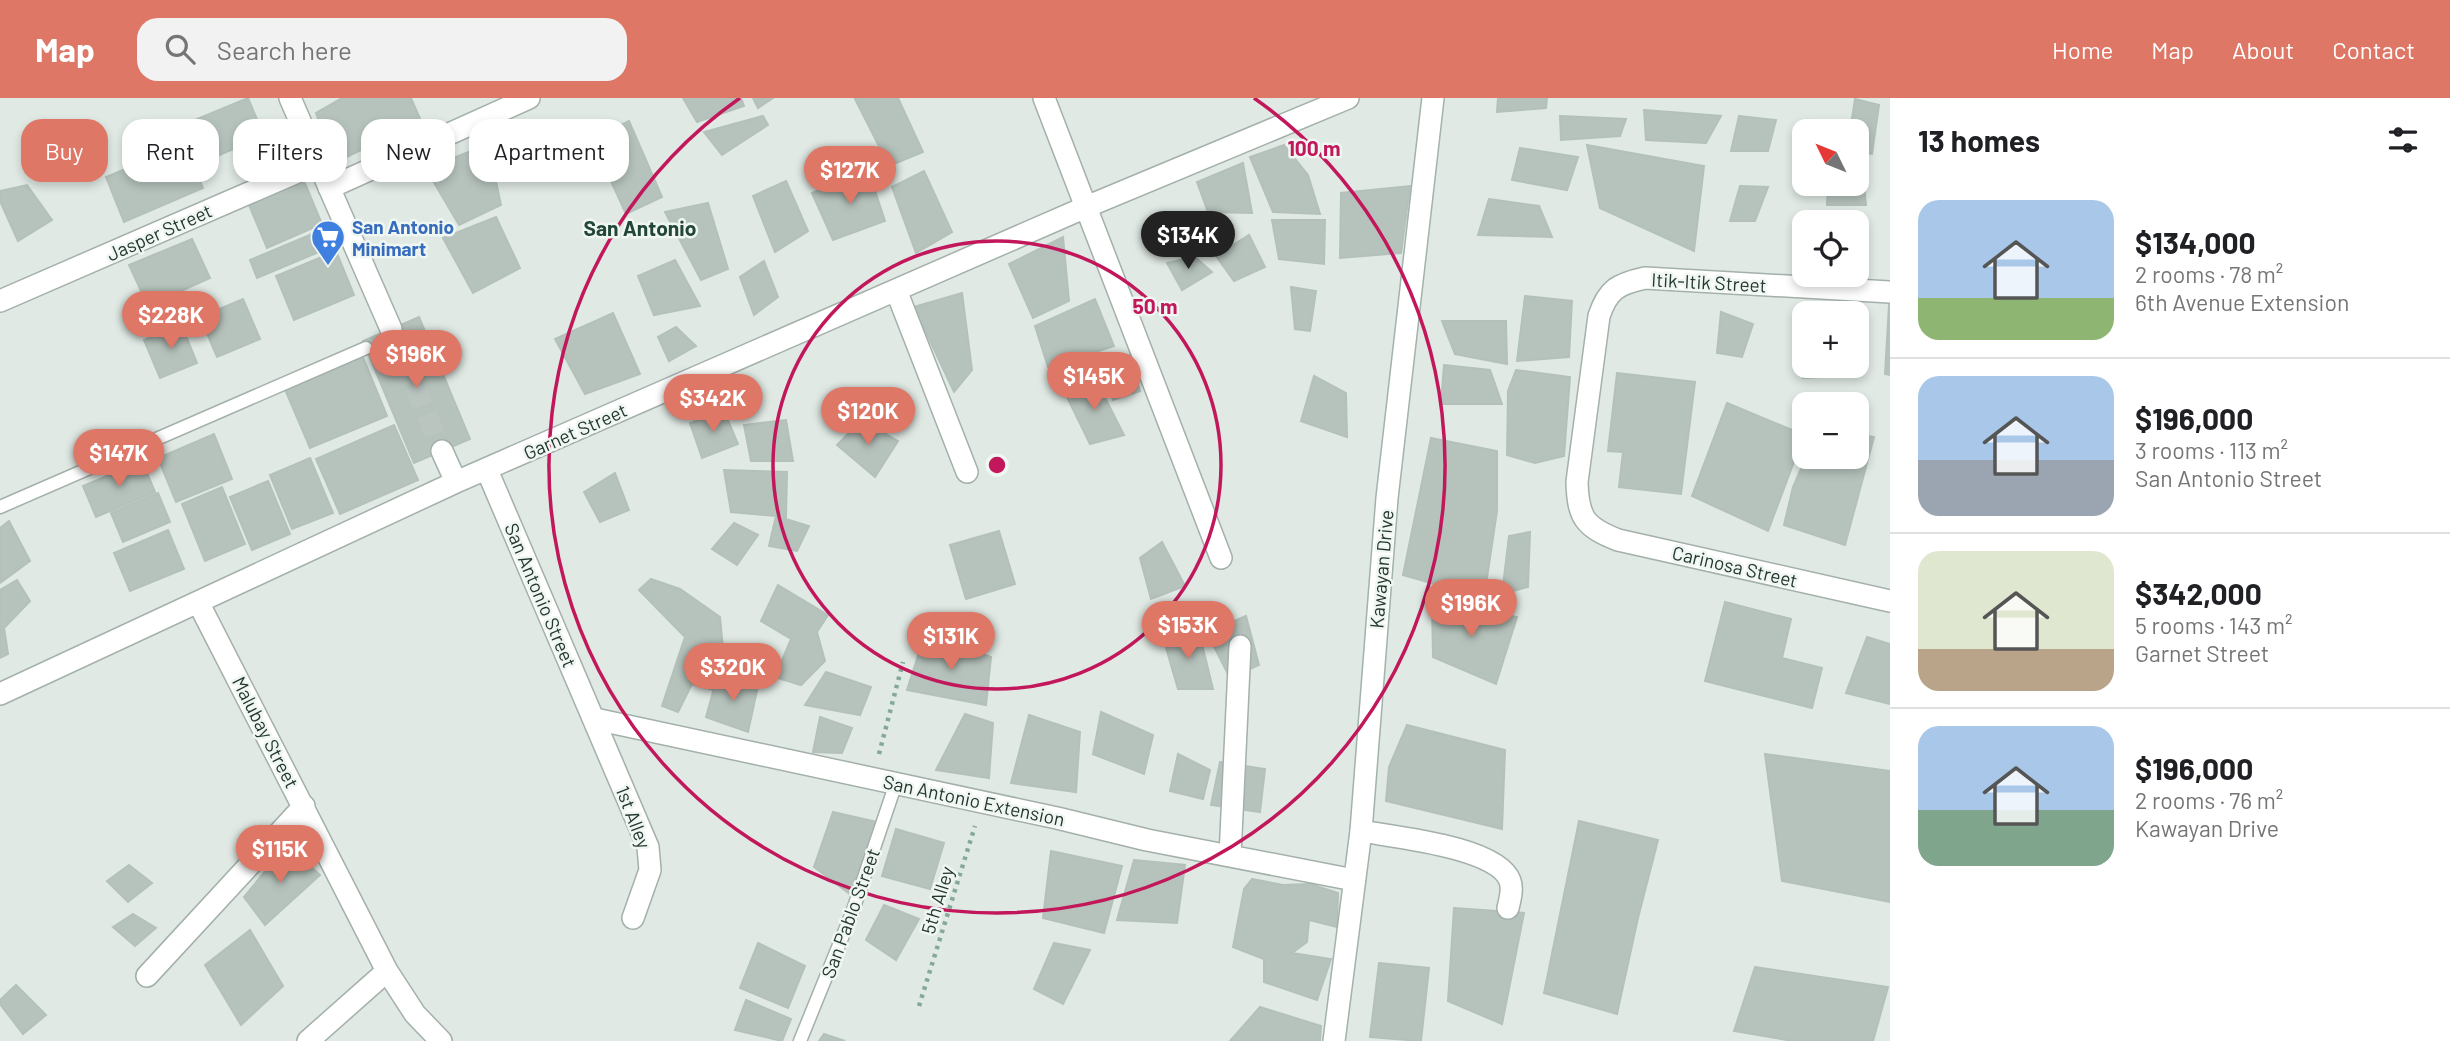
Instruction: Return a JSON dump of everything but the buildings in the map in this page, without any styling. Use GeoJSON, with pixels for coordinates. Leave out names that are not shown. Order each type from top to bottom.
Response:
{"type":"FeatureCollection","features":[{"type":"Feature","properties":{"kind":"street"},"geometry":{"type":"LineString","coordinates":[[290,98],[299,119]]}},
{"type":"Feature","properties":{"kind":"street"},"geometry":{"type":"LineString","coordinates":[[329,188],[529,98]]}},
{"type":"Feature","properties":{"kind":"street"},"geometry":{"type":"LineString","coordinates":[[1044,98],[1221,558]]}},
{"type":"Feature","properties":{"kind":"street","name":"Garnet Street"},"geometry":{"type":"LineString","coordinates":[[0,694],[456,482],[1086,207],[1348,98]]}},
{"type":"Feature","properties":{"kind":"street","name":"Kawayan Drive"},"geometry":{"type":"LineString","coordinates":[[1334,1041],[1360,831],[1387,498],[1433,98]]}},
{"type":"Feature","properties":{"kind":"street","name":"Jasper Street"},"geometry":{"type":"LineString","coordinates":[[0,301],[274,182]]}},
{"type":"Feature","properties":{"kind":"street"},"geometry":{"type":"LineString","coordinates":[[326,182],[391,329]]}},
{"type":"Feature","properties":{"kind":"street","name":"Itik-Itik Street"},"geometry":{"type":"LineString","coordinates":[[1586,521],[1578,506],[1577,482],[1599,316],[1604,301],[1614,289],[1645,278],[1890,292]]}},
{"type":"Feature","properties":{"kind":"street"},"geometry":{"type":"LineString","coordinates":[[896,290],[967,472]]}},
{"type":"Feature","properties":{"kind":"street"},"geometry":{"type":"LineString","coordinates":[[442,451],[456,482]]}},
{"type":"Feature","properties":{"kind":"street","name":"San Antonio Street"},"geometry":{"type":"LineString","coordinates":[[487,470],[595,719]]}},
{"type":"Feature","properties":{"kind":"street","name":"Carinosa Street"},"geometry":{"type":"LineString","coordinates":[[1586,521],[1600,533],[1618,540],[1890,601]]}},
{"type":"Feature","properties":{"kind":"street","name":"Malubay Street"},"geometry":{"type":"LineString","coordinates":[[198,603],[387,971],[415,1014],[441,1041]]}},
{"type":"Feature","properties":{"kind":"street"},"geometry":{"type":"LineString","coordinates":[[1230,856],[1240,646]]}},
{"type":"Feature","properties":{"kind":"street","name":"San Antonio Extension"},"geometry":{"type":"LineString","coordinates":[[595,719],[1147,840],[1354,880]]}},
{"type":"Feature","properties":{"kind":"street","name":"1st Alley"},"geometry":{"type":"LineString","coordinates":[[595,719],[648,846],[650,870],[633,918]]}},
{"type":"Feature","properties":{"kind":"street"},"geometry":{"type":"LineString","coordinates":[[147,976],[304,806]]}},
{"type":"Feature","properties":{"kind":"street"},"geometry":{"type":"LineString","coordinates":[[1360,831],[1444,846],[1496,863],[1512,884],[1508,908]]}},
{"type":"Feature","properties":{"kind":"street"},"geometry":{"type":"LineString","coordinates":[[308,1041],[387,971]]}},
{"type":"Feature","properties":{"kind":"lane"},"geometry":{"type":"LineString","coordinates":[[0,507],[366,348]]}},
{"type":"Feature","properties":{"kind":"lane","name":"San Pablo Street"},"geometry":{"type":"LineString","coordinates":[[800,1041],[852,913],[896,783]]}},
{"type":"Feature","properties":{"kind":"path"},"geometry":{"type":"LineString","coordinates":[[872,778],[904,662]]}},
{"type":"Feature","properties":{"kind":"path","name":"5th Alley"},"geometry":{"type":"LineString","coordinates":[[919,1006],[982,802]]}},
{"type":"Feature","properties":{"kind":"tunnel"},"geometry":{"type":"LineString","coordinates":[[391,329],[442,451]]}},
{"type":"Feature","properties":{"kind":"place","name":"San Antonio Minimart"},"geometry":{"type":"Point","coordinates":[328,267]}},
{"type":"Feature","properties":{"kind":"district","name":"San Antonio"},"geometry":{"type":"Point","coordinates":[640,227]}}]}
